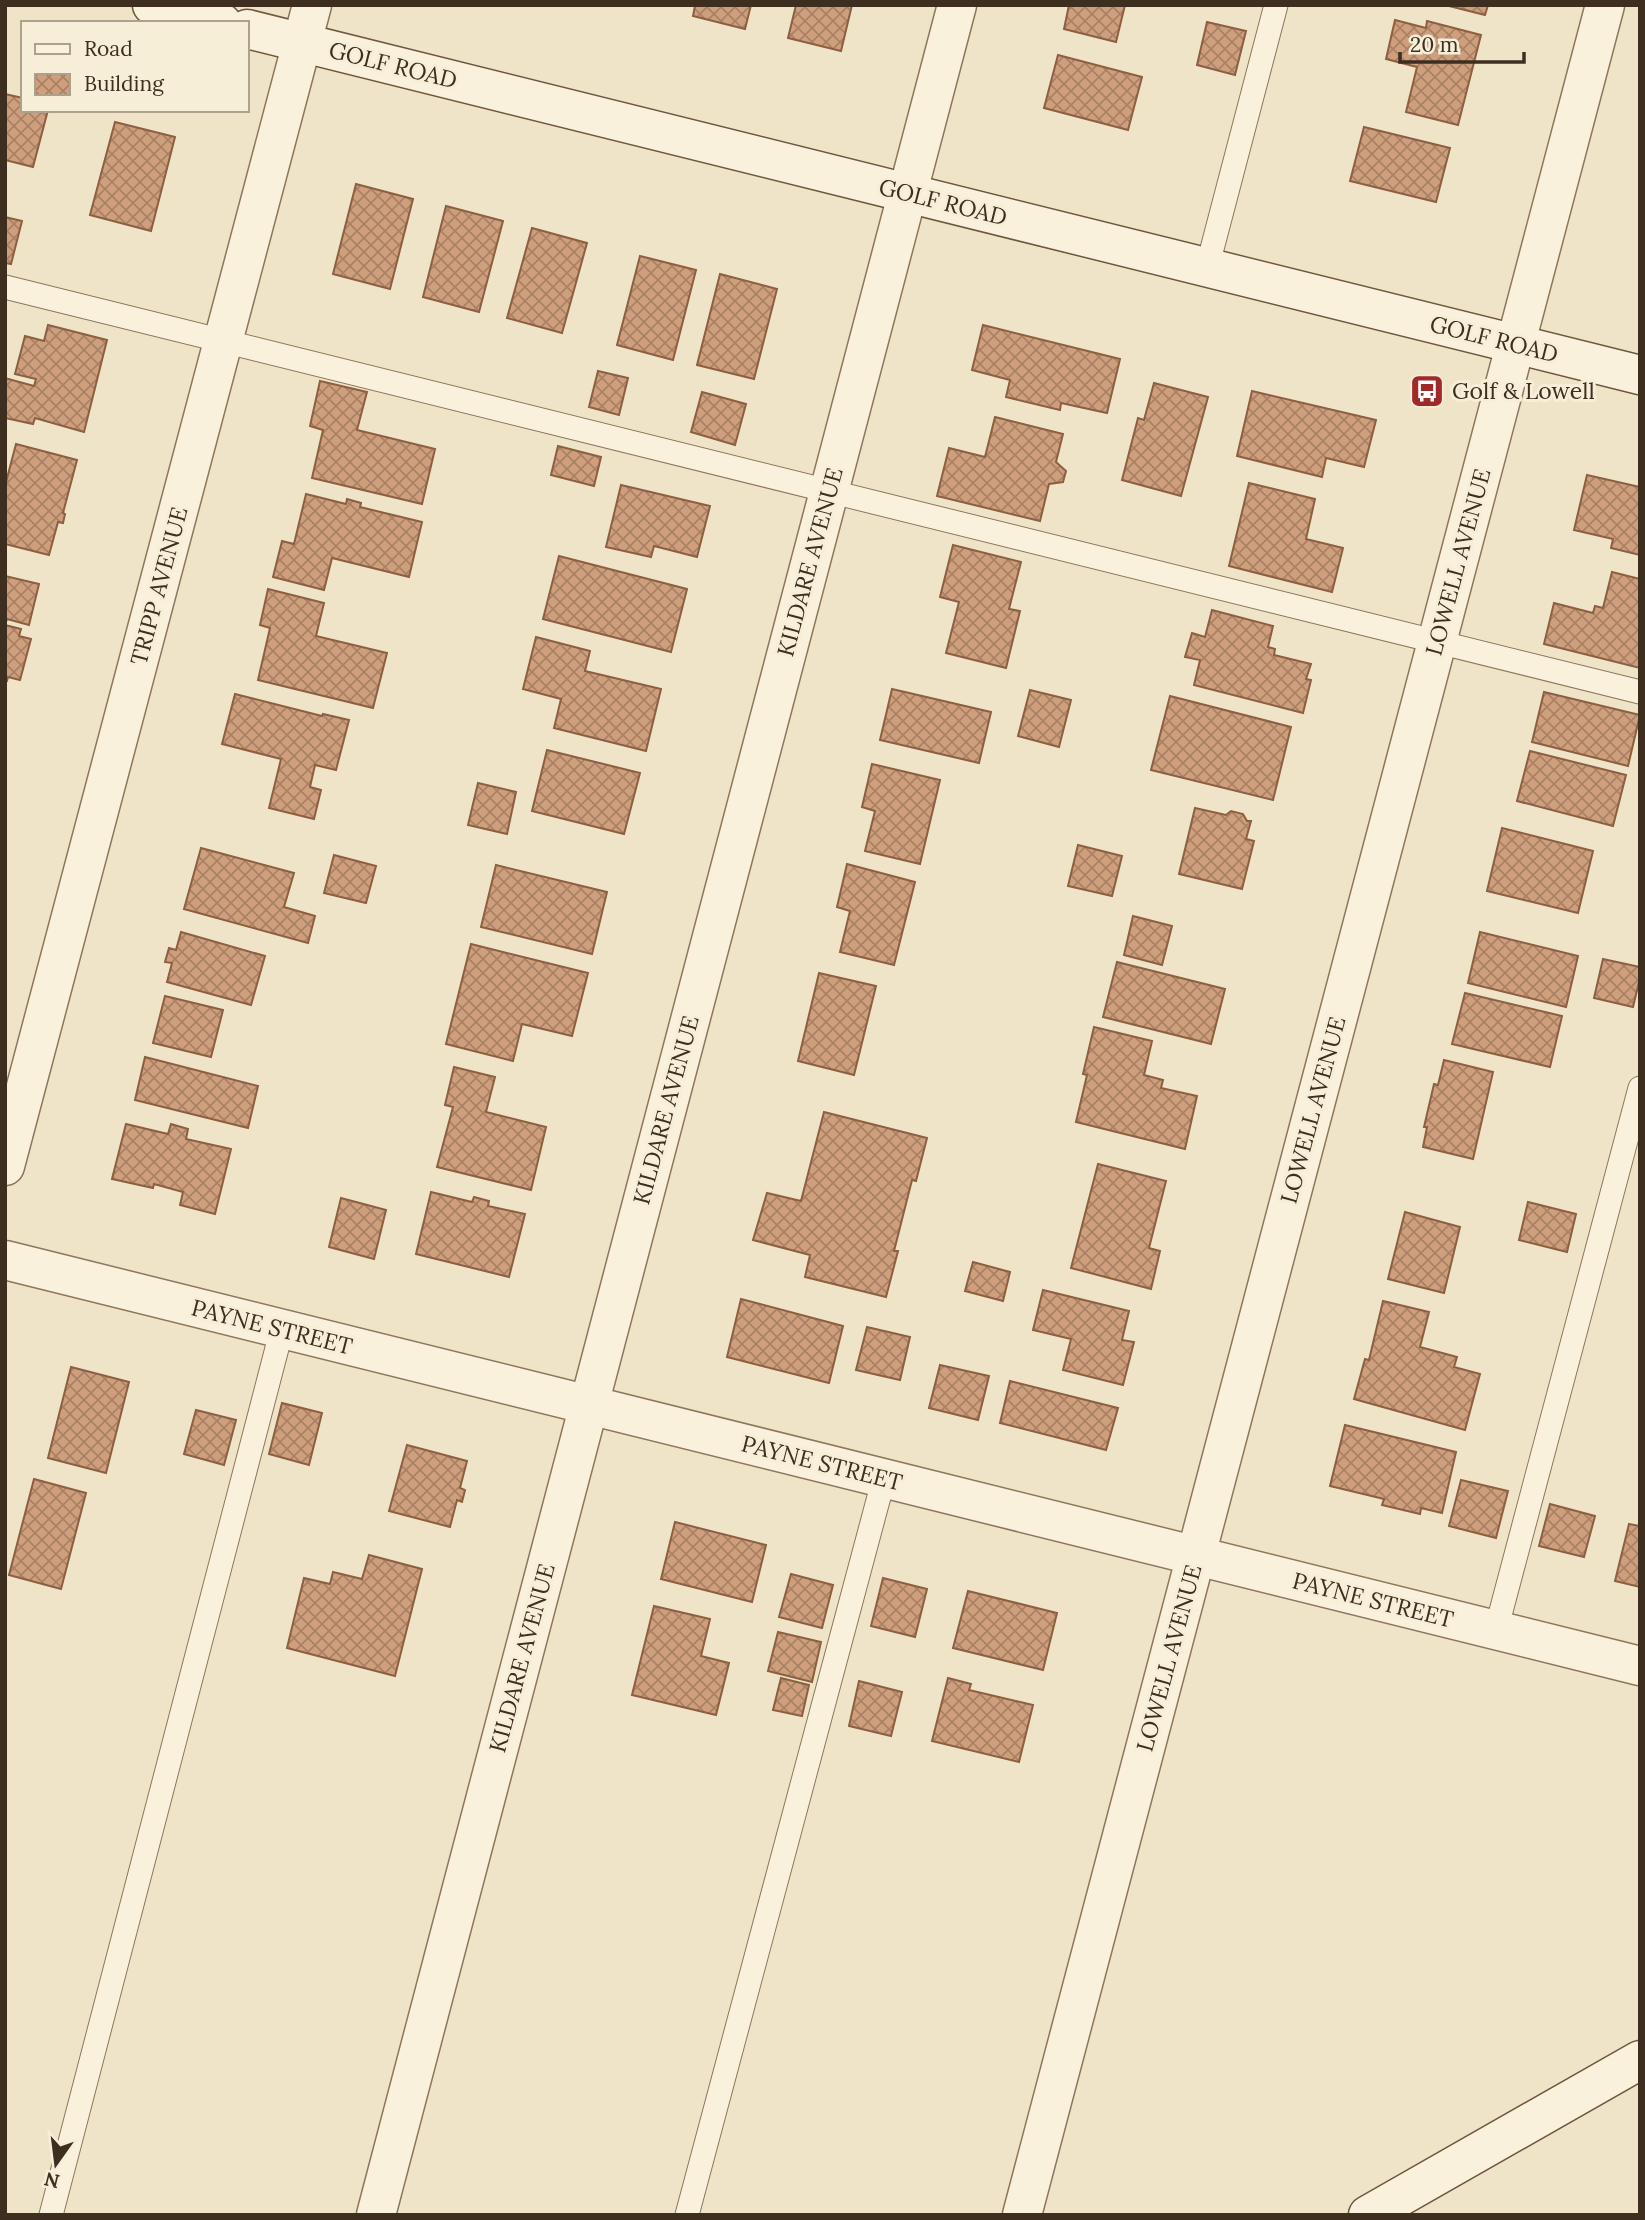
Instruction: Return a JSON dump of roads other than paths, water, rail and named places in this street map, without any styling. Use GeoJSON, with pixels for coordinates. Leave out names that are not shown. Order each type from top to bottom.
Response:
{"type":"FeatureCollection","features":[{"type":"Feature","properties":{"kind":"street"},"geometry":{"type":"LineString","coordinates":[[152,5],[214,21]]}},
{"type":"Feature","properties":{"kind":"street","name":"TRIPP AVENUE"},"geometry":{"type":"LineString","coordinates":[[5,1166],[312,5]]}},
{"type":"Feature","properties":{"kind":"street","name":"KILDARE AVENUE"},"geometry":{"type":"LineString","coordinates":[[376,2215],[957,5]]}},
{"type":"Feature","properties":{"kind":"street","name":"LOWELL AVENUE"},"geometry":{"type":"LineString","coordinates":[[1022,2215],[1605,5]]}},
{"type":"Feature","properties":{"kind":"street","name":"GOLF ROAD"},"geometry":{"type":"LineString","coordinates":[[248,29],[1640,375]]}},
{"type":"Feature","properties":{"kind":"street","name":"PAYNE STREET"},"geometry":{"type":"LineString","coordinates":[[5,1260],[1640,1666]]}},
{"type":"Feature","properties":{"kind":"street"},"geometry":{"type":"LineString","coordinates":[[1368,2215],[1640,2060]]}},
{"type":"Feature","properties":{"kind":"lane"},"geometry":{"type":"LineString","coordinates":[[1207,268],[1276,5]]}},
{"type":"Feature","properties":{"kind":"lane"},"geometry":{"type":"LineString","coordinates":[[5,287],[1640,692]]}},
{"type":"Feature","properties":{"kind":"lane"},"geometry":{"type":"LineString","coordinates":[[1496,1630],[1640,1088]]}},
{"type":"Feature","properties":{"kind":"lane"},"geometry":{"type":"LineString","coordinates":[[51,2215],[282,1329]]}},
{"type":"Feature","properties":{"kind":"lane"},"geometry":{"type":"LineString","coordinates":[[687,2215],[884,1478]]}},
{"type":"Feature","properties":{"kind":"place","name":"Golf & Lowell"},"geometry":{"type":"Point","coordinates":[1427,391]}}]}
